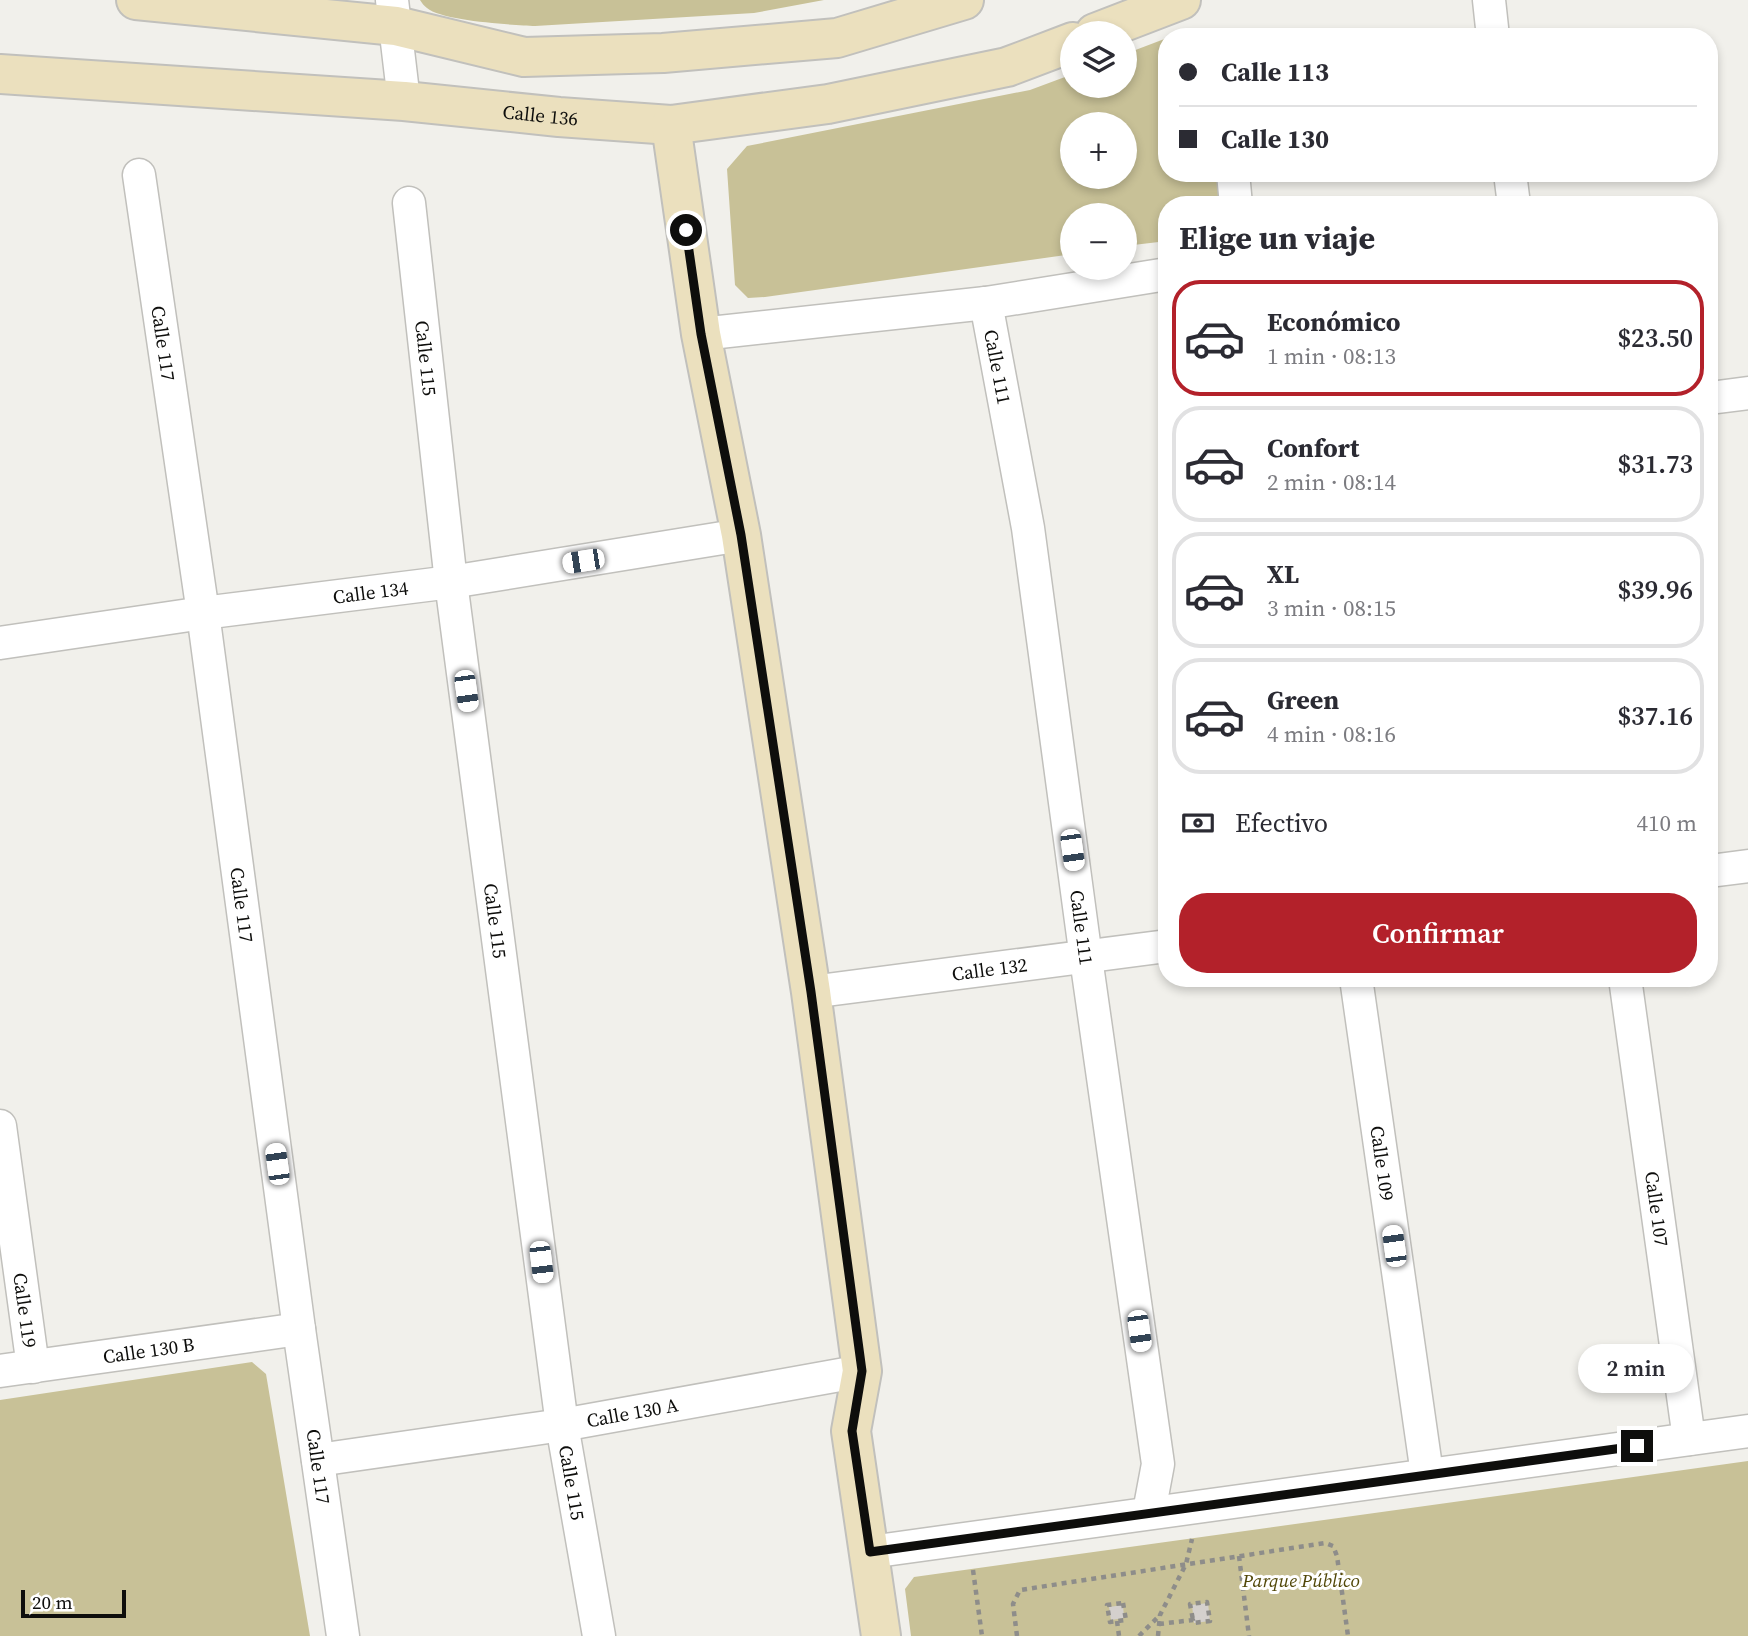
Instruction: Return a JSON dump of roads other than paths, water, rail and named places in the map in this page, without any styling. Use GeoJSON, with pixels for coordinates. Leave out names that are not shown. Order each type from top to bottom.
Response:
{"type":"FeatureCollection","features":[{"type":"Feature","properties":{"kind":"main road"},"geometry":{"type":"LineString","coordinates":[[136,0],[394,13],[524,57],[663,53],[837,38],[964,0]]}},
{"type":"Feature","properties":{"kind":"main road"},"geometry":{"type":"LineString","coordinates":[[1126,21],[1181,0]]}},
{"type":"Feature","properties":{"kind":"main road","name":"Calle 136"},"geometry":{"type":"LineString","coordinates":[[0,74],[404,101],[671,125],[828,104],[1007,67],[1060,47]]}},
{"type":"Feature","properties":{"kind":"main road"},"geometry":{"type":"LineString","coordinates":[[671,125],[701,334],[741,535],[811,992],[862,1371],[852,1431],[881,1636]]}},
{"type":"Feature","properties":{"kind":"street"},"geometry":{"type":"LineString","coordinates":[[1489,0],[1492,28]]}},
{"type":"Feature","properties":{"kind":"street"},"geometry":{"type":"LineString","coordinates":[[394,13],[404,101]]}},
{"type":"Feature","properties":{"kind":"street","name":"Calle 117"},"geometry":{"type":"LineString","coordinates":[[139,175],[203,613],[343,1636]]}},
{"type":"Feature","properties":{"kind":"street","name":"Calle 115"},"geometry":{"type":"LineString","coordinates":[[409,203],[451,582],[562,1425],[599,1636]]}},
{"type":"Feature","properties":{"kind":"street"},"geometry":{"type":"LineString","coordinates":[[701,334],[986,303],[1158,275]]}},
{"type":"Feature","properties":{"kind":"street","name":"Calle 111"},"geometry":{"type":"LineString","coordinates":[[986,303],[1028,528],[1158,1464],[1149,1512]]}},
{"type":"Feature","properties":{"kind":"street"},"geometry":{"type":"LineString","coordinates":[[1718,397],[1748,393]]}},
{"type":"Feature","properties":{"kind":"street","name":"Calle 134"},"geometry":{"type":"LineString","coordinates":[[0,643],[203,613],[451,582],[741,535]]}},
{"type":"Feature","properties":{"kind":"street"},"geometry":{"type":"LineString","coordinates":[[1718,870],[1748,866]]}},
{"type":"Feature","properties":{"kind":"street","name":"Calle 132"},"geometry":{"type":"LineString","coordinates":[[811,992],[1158,947]]}},
{"type":"Feature","properties":{"kind":"street","name":"Calle 109"},"geometry":{"type":"LineString","coordinates":[[1357,987],[1427,1474]]}},
{"type":"Feature","properties":{"kind":"street","name":"Calle 107"},"geometry":{"type":"LineString","coordinates":[[1626,987],[1689,1439]]}},
{"type":"Feature","properties":{"kind":"street","name":"Calle 119"},"geometry":{"type":"LineString","coordinates":[[0,1126],[33,1367]]}},
{"type":"Feature","properties":{"kind":"street","name":"Calle 130 B"},"geometry":{"type":"LineString","coordinates":[[0,1371],[299,1329]]}},
{"type":"Feature","properties":{"kind":"street","name":"Calle 130 A"},"geometry":{"type":"LineString","coordinates":[[318,1460],[562,1425],[862,1371]]}},
{"type":"Feature","properties":{"kind":"street"},"geometry":{"type":"LineString","coordinates":[[870,1552],[1748,1431]]}},
{"type":"Feature","properties":{"kind":"park label","name":"Parque Público"},"geometry":{"type":"Point","coordinates":[1301,1580]}}]}
